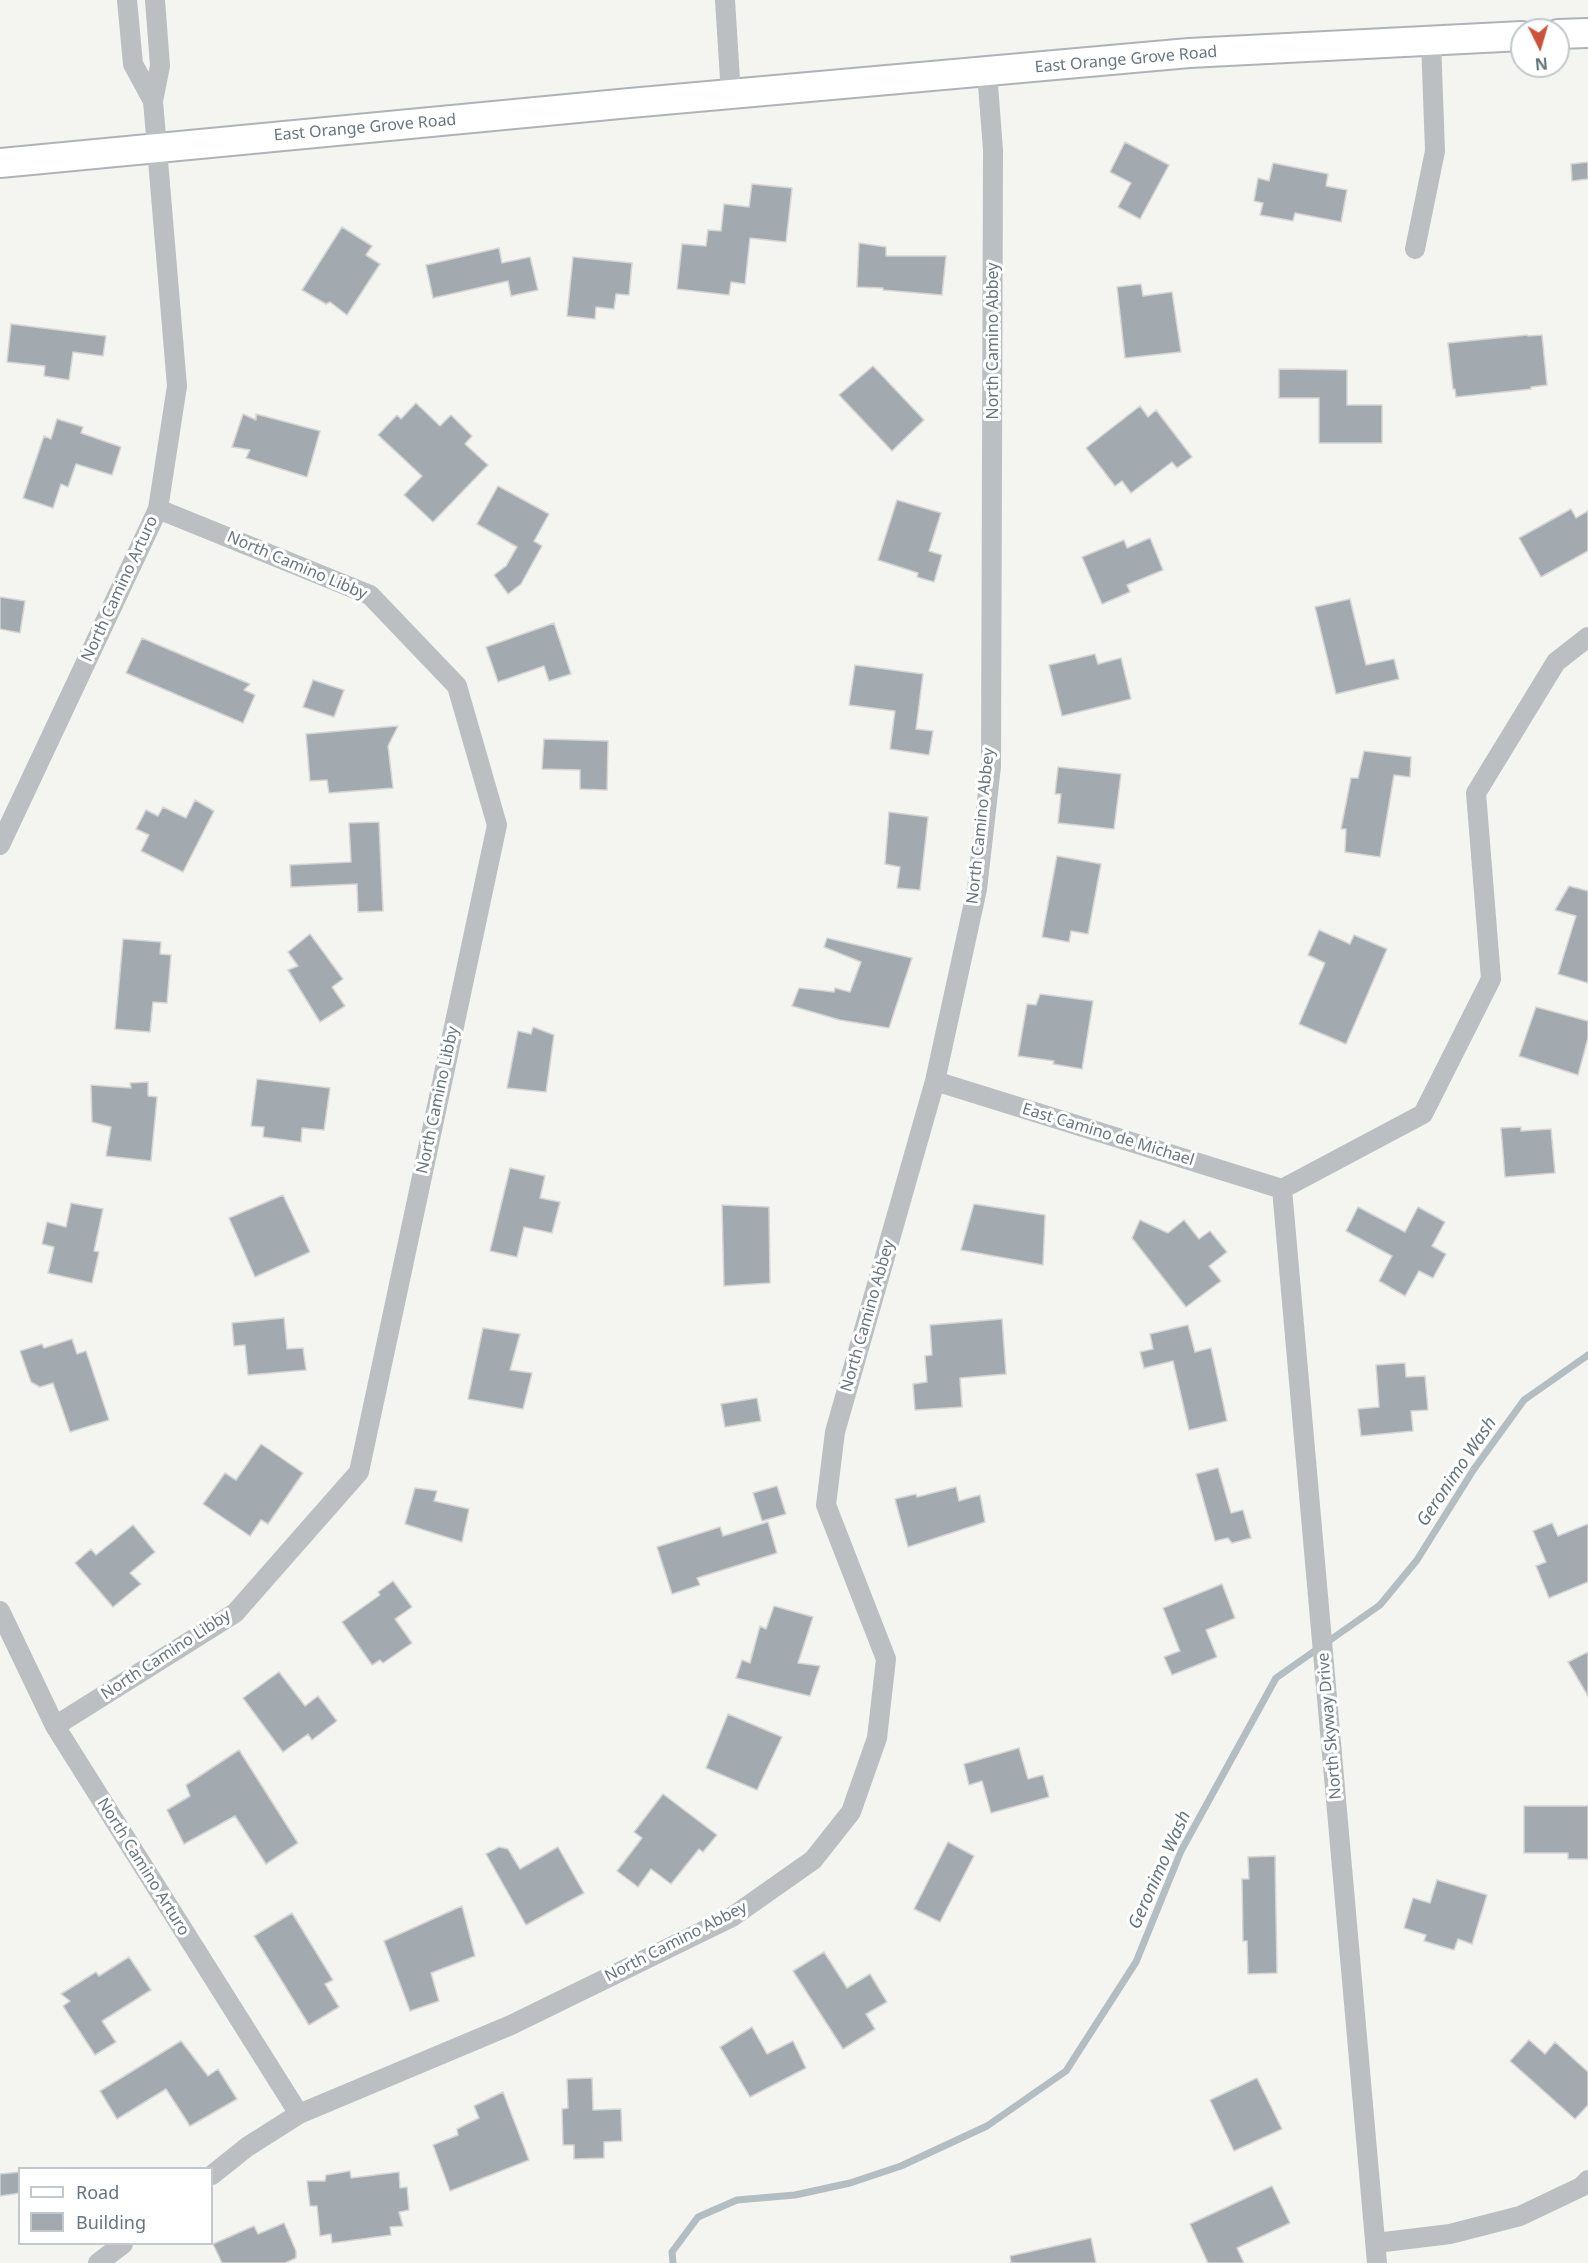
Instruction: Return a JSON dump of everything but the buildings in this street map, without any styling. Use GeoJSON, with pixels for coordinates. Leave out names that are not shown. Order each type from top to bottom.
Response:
{"type":"FeatureCollection","features":[{"type":"Feature","properties":{"kind":"main road"},"geometry":{"type":"LineString","coordinates":[[1570,34],[1588,33]]}},
{"type":"Feature","properties":{"kind":"main road","name":"East Orange Grove Road"},"geometry":{"type":"LineString","coordinates":[[0,163],[1189,53],[1510,37]]}},
{"type":"Feature","properties":{"kind":"street","name":"North Camino Arturo"},"geometry":{"type":"LineString","coordinates":[[127,0],[133,64],[153,101]]}},
{"type":"Feature","properties":{"kind":"street","name":"North Camino Arturo"},"geometry":{"type":"LineString","coordinates":[[0,846],[158,508],[177,386],[153,101],[160,66],[155,0]]}},
{"type":"Feature","properties":{"kind":"street"},"geometry":{"type":"LineString","coordinates":[[725,0],[731,95]]}},
{"type":"Feature","properties":{"kind":"street"},"geometry":{"type":"LineString","coordinates":[[1415,249],[1435,151],[1431,40]]}},
{"type":"Feature","properties":{"kind":"street","name":"North Camino Abbey"},"geometry":{"type":"LineString","coordinates":[[213,2174],[247,2147],[299,2114],[511,2025],[732,1917],[813,1860],[851,1812],[877,1738],[886,1659],[826,1505],[835,1432],[934,1081],[977,889],[990,766],[993,150],[987,72]]}},
{"type":"Feature","properties":{"kind":"street","name":"North Camino Libby"},"geometry":{"type":"LineString","coordinates":[[55,1726],[235,1612],[359,1472],[497,825],[457,686],[370,595],[158,508]]}},
{"type":"Feature","properties":{"kind":"street"},"geometry":{"type":"LineString","coordinates":[[1282,1189],[1423,1114],[1491,979],[1476,794],[1556,662],[1588,637]]}},
{"type":"Feature","properties":{"kind":"street","name":"East Camino de Michael"},"geometry":{"type":"LineString","coordinates":[[934,1081],[1282,1189]]}},
{"type":"Feature","properties":{"kind":"street","name":"North Skyway Drive"},"geometry":{"type":"LineString","coordinates":[[1282,1189],[1377,2263]]}},
{"type":"Feature","properties":{"kind":"street","name":"North Camino Arturo"},"geometry":{"type":"LineString","coordinates":[[0,1611],[55,1726],[299,2114]]}},
{"type":"Feature","properties":{"kind":"street"},"geometry":{"type":"LineString","coordinates":[[1376,2243],[1450,2234],[1520,2216],[1581,2187],[1588,2180]]}},
{"type":"Feature","properties":{"kind":"street"},"geometry":{"type":"LineString","coordinates":[[98,2263],[122,2245]]}},
{"type":"Feature","properties":{"kind":"waterway","name":"Geronimo Wash"},"geometry":{"type":"LineString","coordinates":[[673,2263],[672,2252],[698,2217],[737,2200],[795,2195],[850,2183],[901,2166],[987,2126],[1066,2071],[1136,1962],[1181,1851],[1276,1678],[1380,1605],[1417,1560],[1474,1469],[1524,1400],[1588,1355]]}}]}
